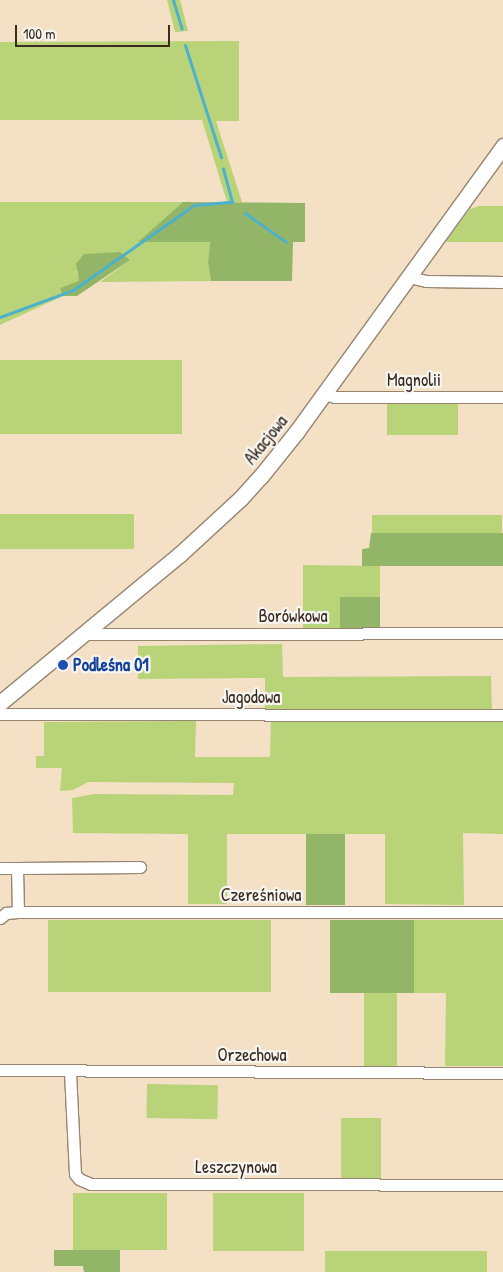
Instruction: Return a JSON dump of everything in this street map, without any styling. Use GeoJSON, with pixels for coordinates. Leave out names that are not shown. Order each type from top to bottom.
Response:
{"type":"FeatureCollection","features":[{"type":"Feature","properties":{"kind":"street","name":"Akacjowa"},"geometry":{"type":"LineString","coordinates":[[0,703],[179,555],[240,499],[298,431],[503,146]]}},
{"type":"Feature","properties":{"kind":"street"},"geometry":{"type":"LineString","coordinates":[[409,277],[426,281],[503,282]]}},
{"type":"Feature","properties":{"kind":"street","name":"Magnolii"},"geometry":{"type":"LineString","coordinates":[[324,394],[334,397],[503,398]]}},
{"type":"Feature","properties":{"kind":"street","name":"Borówkowa"},"geometry":{"type":"LineString","coordinates":[[83,634],[503,633]]}},
{"type":"Feature","properties":{"kind":"street","name":"Jagodowa"},"geometry":{"type":"LineString","coordinates":[[0,714],[503,715]]}},
{"type":"Feature","properties":{"kind":"street"},"geometry":{"type":"LineString","coordinates":[[0,868],[140,866]]}},
{"type":"Feature","properties":{"kind":"street"},"geometry":{"type":"LineString","coordinates":[[17,868],[18,912]]}},
{"type":"Feature","properties":{"kind":"street","name":"Czereśniowa"},"geometry":{"type":"LineString","coordinates":[[0,918],[6,913],[18,912],[503,912]]}},
{"type":"Feature","properties":{"kind":"street","name":"Orzechowa"},"geometry":{"type":"LineString","coordinates":[[0,1070],[503,1074]]}},
{"type":"Feature","properties":{"kind":"street","name":"Leszczynowa"},"geometry":{"type":"LineString","coordinates":[[70,1072],[75,1174],[79,1179],[91,1184],[503,1185]]}},
{"type":"Feature","properties":{"kind":"green space"},"geometry":{"type":"Polygon","coordinates":[[[167,0],[180,0],[188,31],[175,32],[167,0]]]}},
{"type":"Feature","properties":{"kind":"green space"},"geometry":{"type":"Polygon","coordinates":[[[239,41],[239,121],[216,121],[242,202],[227,202],[202,120],[0,120],[0,42],[239,41]]]}},
{"type":"Feature","properties":{"kind":"green space"},"geometry":{"type":"Polygon","coordinates":[[[0,202],[183,202],[139,242],[210,242],[208,262],[211,281],[100,282],[130,260],[119,252],[102,254],[76,271],[80,281],[61,288],[63,296],[0,325],[0,202]]]}},
{"type":"Feature","properties":{"kind":"green space"},"geometry":{"type":"Polygon","coordinates":[[[183,202],[305,203],[305,242],[293,242],[292,281],[211,281],[208,262],[210,242],[138,242],[183,202]]]}},
{"type":"Feature","properties":{"kind":"green space"},"geometry":{"type":"Polygon","coordinates":[[[479,206],[503,206],[503,242],[445,242],[470,209],[479,206]]]}},
{"type":"Feature","properties":{"kind":"green space"},"geometry":{"type":"Polygon","coordinates":[[[120,252],[130,260],[77,296],[63,296],[60,288],[79,281],[76,264],[84,254],[120,252]]]}},
{"type":"Feature","properties":{"kind":"green space"},"geometry":{"type":"Polygon","coordinates":[[[0,360],[182,360],[182,434],[0,434],[0,360]]]}},
{"type":"Feature","properties":{"kind":"green space"},"geometry":{"type":"Polygon","coordinates":[[[387,401],[458,401],[458,435],[387,435],[387,401]]]}},
{"type":"Feature","properties":{"kind":"green space"},"geometry":{"type":"Polygon","coordinates":[[[0,514],[134,514],[134,549],[0,549],[0,514]]]}},
{"type":"Feature","properties":{"kind":"green space"},"geometry":{"type":"Polygon","coordinates":[[[372,515],[502,515],[502,533],[372,533],[372,515]]]}},
{"type":"Feature","properties":{"kind":"green space"},"geometry":{"type":"Polygon","coordinates":[[[371,533],[503,533],[503,566],[362,566],[362,549],[369,548],[371,533]]]}},
{"type":"Feature","properties":{"kind":"green space"},"geometry":{"type":"Polygon","coordinates":[[[303,565],[380,566],[380,597],[340,598],[340,628],[303,629],[303,565]]]}},
{"type":"Feature","properties":{"kind":"green space"},"geometry":{"type":"Polygon","coordinates":[[[340,597],[380,597],[380,628],[340,628],[340,597]]]}},
{"type":"Feature","properties":{"kind":"green space"},"geometry":{"type":"Polygon","coordinates":[[[282,644],[283,677],[491,676],[492,712],[265,711],[265,678],[138,679],[138,646],[282,644]]]}},
{"type":"Feature","properties":{"kind":"green space"},"geometry":{"type":"Polygon","coordinates":[[[503,717],[503,834],[463,833],[464,905],[385,904],[385,834],[227,834],[227,904],[188,904],[188,834],[73,833],[72,798],[94,794],[233,795],[234,783],[88,782],[73,790],[60,791],[62,768],[36,768],[36,756],[44,756],[44,722],[196,721],[195,757],[270,757],[271,720],[503,717]]]}},
{"type":"Feature","properties":{"kind":"green space"},"geometry":{"type":"Polygon","coordinates":[[[306,834],[345,834],[345,905],[306,905],[306,834]]]}},
{"type":"Feature","properties":{"kind":"green space"},"geometry":{"type":"Polygon","coordinates":[[[48,920],[271,920],[271,992],[48,992],[48,920]]]}},
{"type":"Feature","properties":{"kind":"green space"},"geometry":{"type":"Polygon","coordinates":[[[330,920],[414,920],[414,993],[330,993],[330,920]]]}},
{"type":"Feature","properties":{"kind":"green space"},"geometry":{"type":"Polygon","coordinates":[[[414,920],[503,920],[503,1066],[445,1066],[446,993],[414,993],[414,920]]]}},
{"type":"Feature","properties":{"kind":"green space"},"geometry":{"type":"Polygon","coordinates":[[[364,993],[397,993],[397,1066],[364,1066],[364,993]]]}},
{"type":"Feature","properties":{"kind":"green space"},"geometry":{"type":"Polygon","coordinates":[[[147,1084],[218,1085],[217,1119],[146,1118],[147,1084]]]}},
{"type":"Feature","properties":{"kind":"green space"},"geometry":{"type":"Polygon","coordinates":[[[341,1118],[381,1118],[381,1178],[341,1178],[341,1118]]]}},
{"type":"Feature","properties":{"kind":"green space"},"geometry":{"type":"Polygon","coordinates":[[[73,1193],[167,1193],[167,1250],[73,1250],[73,1193]]]}},
{"type":"Feature","properties":{"kind":"green space"},"geometry":{"type":"Polygon","coordinates":[[[213,1193],[304,1193],[304,1251],[213,1251],[213,1193]]]}},
{"type":"Feature","properties":{"kind":"green space"},"geometry":{"type":"Polygon","coordinates":[[[54,1250],[120,1250],[120,1272],[84,1272],[83,1266],[54,1266],[54,1250]]]}},
{"type":"Feature","properties":{"kind":"green space"},"geometry":{"type":"Polygon","coordinates":[[[325,1251],[487,1251],[487,1272],[325,1272],[325,1251]]]}},
{"type":"Feature","properties":{"kind":"waterway"},"geometry":{"type":"LineString","coordinates":[[173,0],[182,29]]}},
{"type":"Feature","properties":{"kind":"waterway"},"geometry":{"type":"LineString","coordinates":[[185,45],[221,157]]}},
{"type":"Feature","properties":{"kind":"waterway"},"geometry":{"type":"LineString","coordinates":[[0,317],[73,290],[194,205],[232,202],[223,168]]}},
{"type":"Feature","properties":{"kind":"waterway"},"geometry":{"type":"LineString","coordinates":[[245,213],[286,242]]}},
{"type":"Feature","properties":{"kind":"place","name":"Podleśna 01"},"geometry":{"type":"Point","coordinates":[63,665]}}]}
